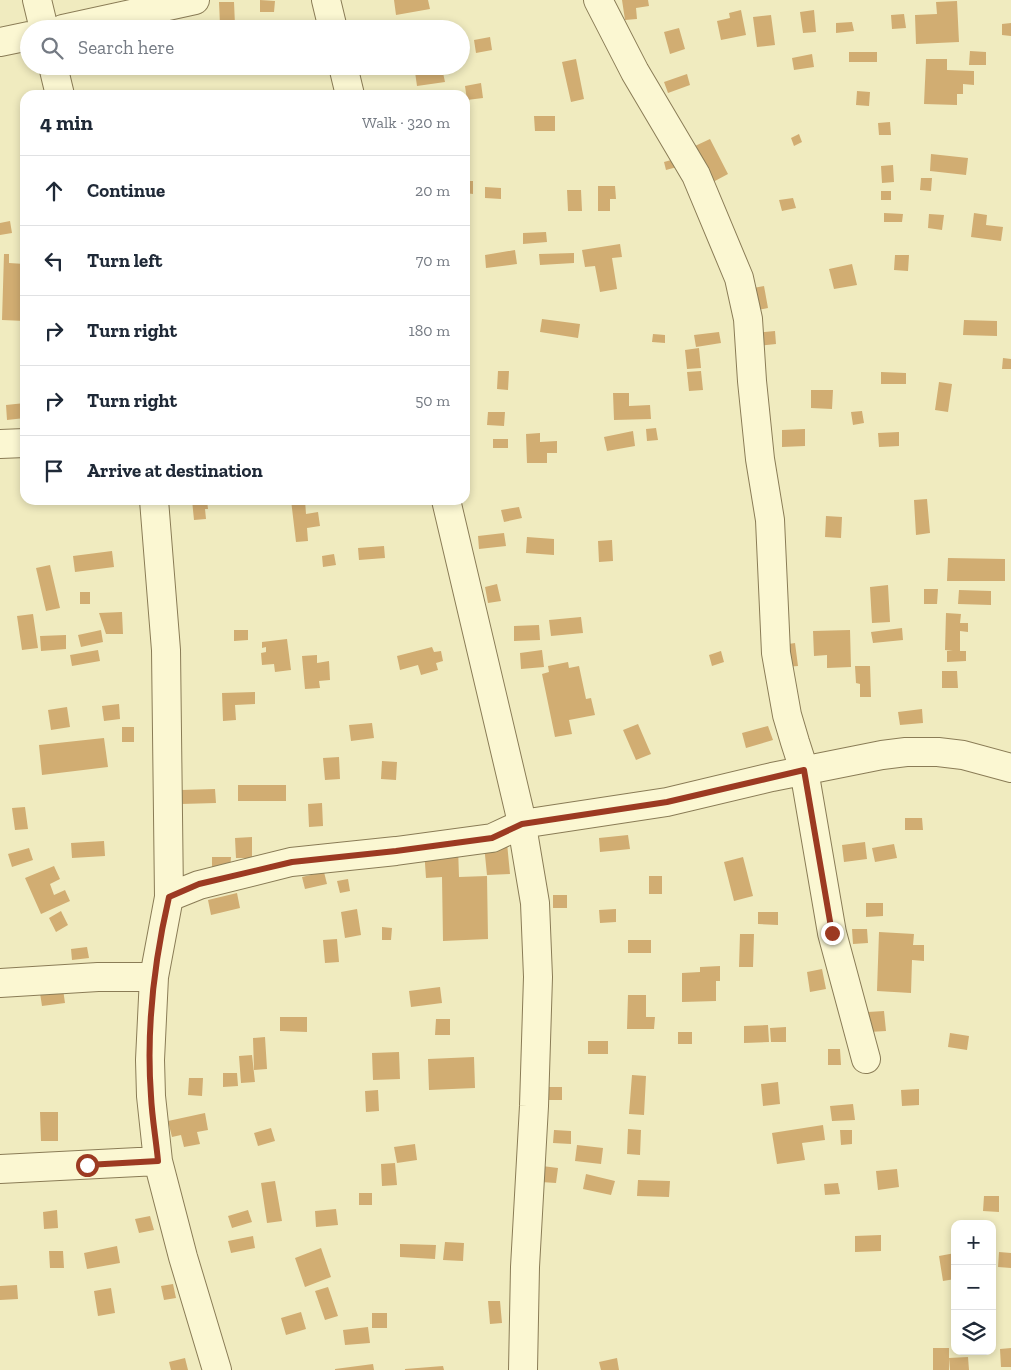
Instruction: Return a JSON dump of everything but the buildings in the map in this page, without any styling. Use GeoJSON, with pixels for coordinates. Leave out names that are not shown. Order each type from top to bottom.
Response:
{"type":"FeatureCollection","features":[{"type":"Feature","properties":{"kind":"street"},"geometry":{"type":"LineString","coordinates":[[37,0],[42,20]]}},
{"type":"Feature","properties":{"kind":"street"},"geometry":{"type":"LineString","coordinates":[[104,20],[196,0]]}},
{"type":"Feature","properties":{"kind":"street"},"geometry":{"type":"LineString","coordinates":[[326,0],[331,20]]}},
{"type":"Feature","properties":{"kind":"street"},"geometry":{"type":"LineString","coordinates":[[598,0],[631,63],[696,175],[739,278],[748,319],[760,459],[770,520],[776,653],[794,742],[804,770],[832,933],[866,1059]]}},
{"type":"Feature","properties":{"kind":"street"},"geometry":{"type":"LineString","coordinates":[[0,42],[20,38]]}},
{"type":"Feature","properties":{"kind":"street"},"geometry":{"type":"LineString","coordinates":[[55,75],[59,90]]}},
{"type":"Feature","properties":{"kind":"street"},"geometry":{"type":"LineString","coordinates":[[345,75],[349,90]]}},
{"type":"Feature","properties":{"kind":"street"},"geometry":{"type":"LineString","coordinates":[[0,444],[20,443]]}},
{"type":"Feature","properties":{"kind":"street"},"geometry":{"type":"LineString","coordinates":[[154,505],[166,650],[169,897],[154,978],[150,1060],[151,1096],[158,1161],[183,1257],[217,1370]]}},
{"type":"Feature","properties":{"kind":"street"},"geometry":{"type":"LineString","coordinates":[[447,505],[522,824],[535,903],[538,977],[522,1370]]}},
{"type":"Feature","properties":{"kind":"street"},"geometry":{"type":"LineString","coordinates":[[169,897],[199,884],[292,862],[492,838],[522,824],[667,802],[804,770],[882,755],[930,752],[962,755],[1011,768]]}},
{"type":"Feature","properties":{"kind":"street"},"geometry":{"type":"LineString","coordinates":[[0,983],[98,977],[154,978]]}},
{"type":"Feature","properties":{"kind":"street"},"geometry":{"type":"LineString","coordinates":[[0,1169],[158,1161]]}},
{"type":"Feature","properties":{"kind":"route"},"geometry":{"type":"LineString","coordinates":[[87,1165],[158,1161],[151,1096],[150,1060],[154,978],[169,897],[199,884],[292,862],[492,838],[522,824],[667,802],[804,770],[832,933]]}}]}
